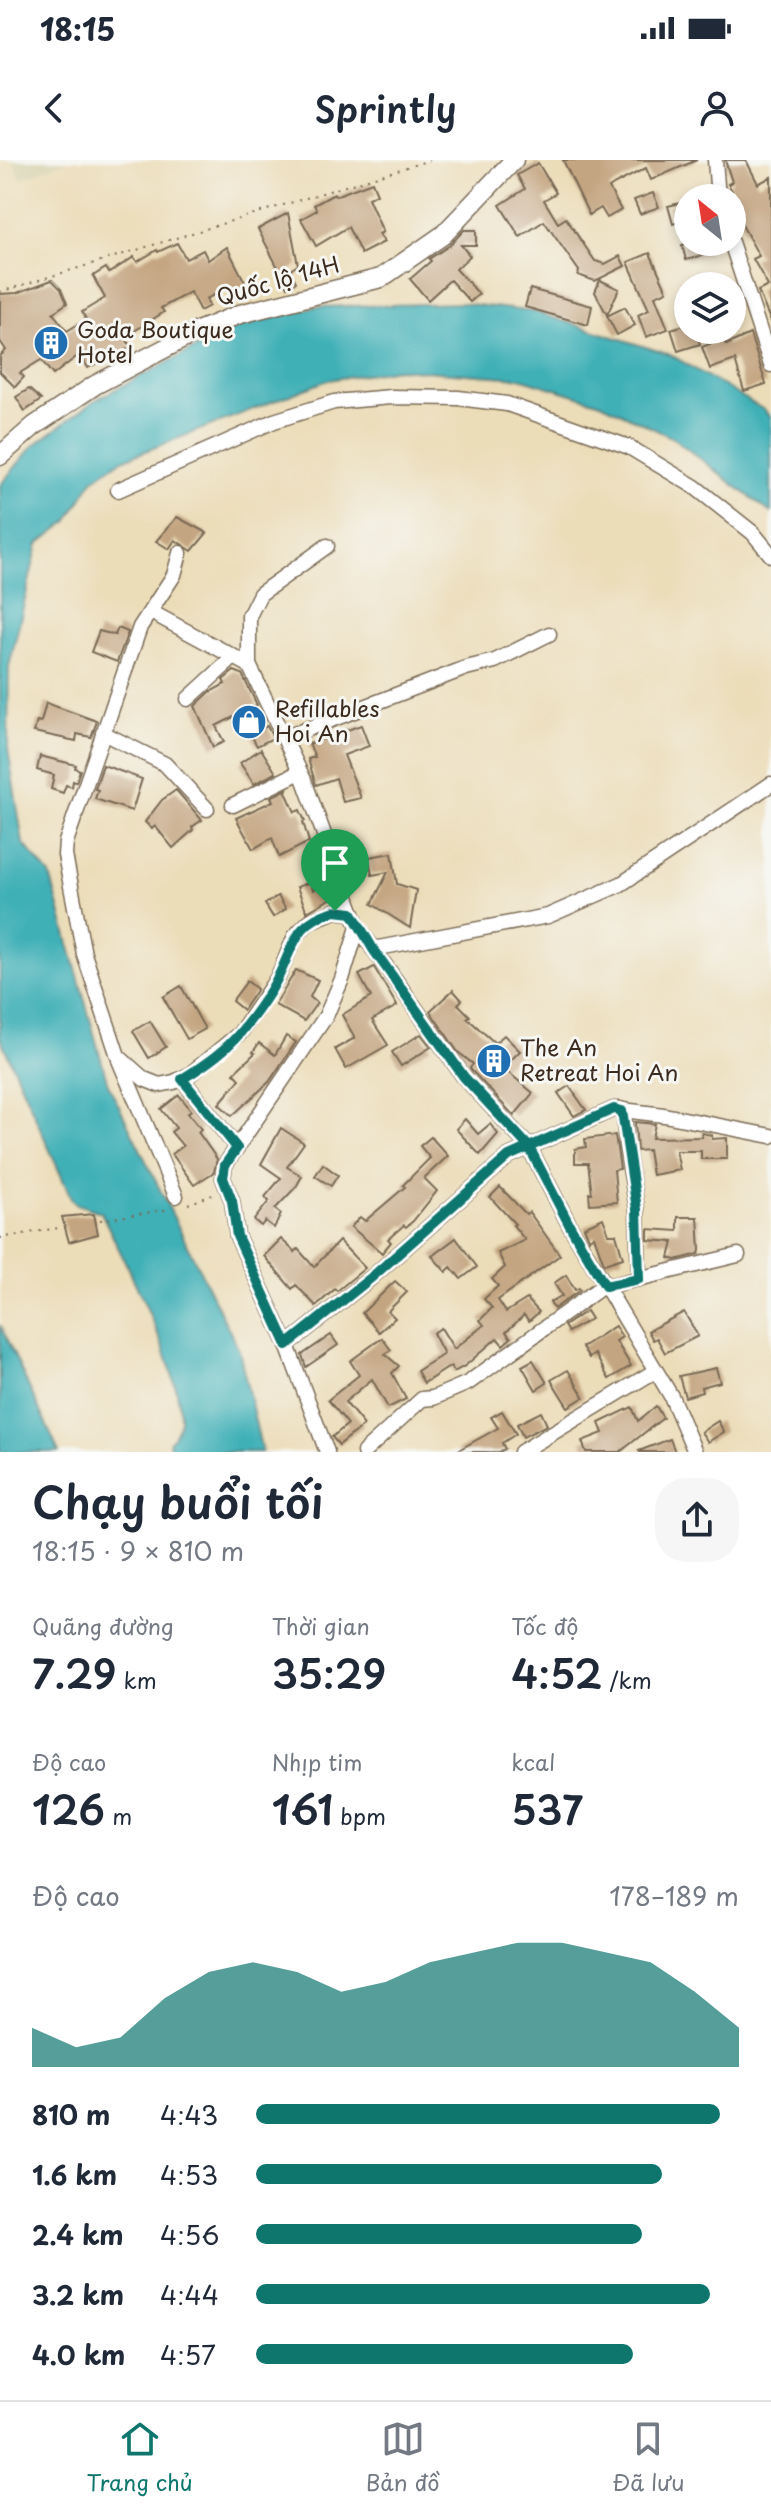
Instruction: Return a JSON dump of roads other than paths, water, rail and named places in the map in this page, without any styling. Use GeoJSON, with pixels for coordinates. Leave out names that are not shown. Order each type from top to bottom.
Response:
{"type":"FeatureCollection","features":[{"type":"Feature","properties":{"kind":"main road","name":"Quốc lộ 14H"},"geometry":{"type":"LineString","coordinates":[[0,456],[34,426],[95,385],[200,330],[240,314],[381,278],[443,235],[514,160]]}},
{"type":"Feature","properties":{"kind":"street"},"geometry":{"type":"LineString","coordinates":[[715,160],[717,184]]}},
{"type":"Feature","properties":{"kind":"street"},"geometry":{"type":"LineString","coordinates":[[737,256],[766,331],[771,365]]}},
{"type":"Feature","properties":{"kind":"street"},"geometry":{"type":"LineString","coordinates":[[118,490],[274,421],[334,402],[391,397],[458,398],[507,404],[629,447],[695,487],[753,533],[771,555]]}},
{"type":"Feature","properties":{"kind":"street"},"geometry":{"type":"LineString","coordinates":[[327,546],[260,594],[249,616],[249,665],[300,772],[329,843],[355,920],[464,1077],[529,1147],[570,1226],[671,1396],[695,1452]]}},
{"type":"Feature","properties":{"kind":"street"},"geometry":{"type":"LineString","coordinates":[[179,1203],[118,1056],[84,954],[65,855],[71,823],[140,627],[174,575],[180,553]]}},
{"type":"Feature","properties":{"kind":"street"},"geometry":{"type":"LineString","coordinates":[[151,612],[249,665]]}},
{"type":"Feature","properties":{"kind":"street"},"geometry":{"type":"LineString","coordinates":[[284,738],[466,668],[488,663],[549,634]]}},
{"type":"Feature","properties":{"kind":"street"},"geometry":{"type":"LineString","coordinates":[[188,699],[234,657]]}},
{"type":"Feature","properties":{"kind":"street"},"geometry":{"type":"LineString","coordinates":[[103,733],[165,764],[207,809]]}},
{"type":"Feature","properties":{"kind":"street"},"geometry":{"type":"LineString","coordinates":[[233,805],[300,772]]}},
{"type":"Feature","properties":{"kind":"street"},"geometry":{"type":"LineString","coordinates":[[373,949],[548,916],[621,884],[771,784]]}},
{"type":"Feature","properties":{"kind":"street"},"geometry":{"type":"LineString","coordinates":[[118,1056],[144,1079],[159,1085],[182,1079],[240,1033],[278,977],[295,936],[310,921],[335,911],[355,920]]}},
{"type":"Feature","properties":{"kind":"street"},"geometry":{"type":"LineString","coordinates":[[327,1452],[287,1345],[237,1236],[235,1212],[223,1178],[225,1165],[326,1016],[342,979],[355,920]]}},
{"type":"Feature","properties":{"kind":"street"},"geometry":{"type":"LineString","coordinates":[[182,1079],[237,1148]]}},
{"type":"Feature","properties":{"kind":"street"},"geometry":{"type":"LineString","coordinates":[[287,1345],[372,1277],[509,1156],[614,1109],[664,1115],[771,1136]]}},
{"type":"Feature","properties":{"kind":"street"},"geometry":{"type":"LineString","coordinates":[[620,1109],[624,1114],[637,1209],[639,1279]]}},
{"type":"Feature","properties":{"kind":"street"},"geometry":{"type":"LineString","coordinates":[[364,1452],[422,1399],[433,1398],[468,1383],[605,1286],[738,1255]]}},
{"type":"Feature","properties":{"kind":"street"},"geometry":{"type":"LineString","coordinates":[[521,1452],[655,1371]]}},
{"type":"Feature","properties":{"kind":"water"},"geometry":{"type":"Polygon","coordinates":[[[461,303],[535,312],[671,355],[764,410],[771,418],[771,513],[673,438],[601,403],[520,378],[398,369],[328,380],[120,461],[93,480],[67,522],[38,544],[9,667],[8,749],[23,843],[50,875],[108,1084],[239,1350],[262,1452],[171,1452],[169,1442],[180,1423],[178,1398],[150,1315],[101,1212],[76,1204],[71,1198],[0,1037],[0,485],[33,446],[95,400],[238,326],[315,307],[461,303]]]}},
{"type":"Feature","properties":{"kind":"water"},"geometry":{"type":"Polygon","coordinates":[[[0,1325],[59,1452],[0,1452],[0,1325]]]}},
{"type":"Feature","properties":{"kind":"place","name":"Goda Boutique Hotel"},"geometry":{"type":"Point","coordinates":[51,343]}},
{"type":"Feature","properties":{"kind":"place","name":"Refillables Hoi An"},"geometry":{"type":"Point","coordinates":[249,722]}},
{"type":"Feature","properties":{"kind":"place","name":"The An Retreat Hoi An"},"geometry":{"type":"Point","coordinates":[494,1061]}}]}
